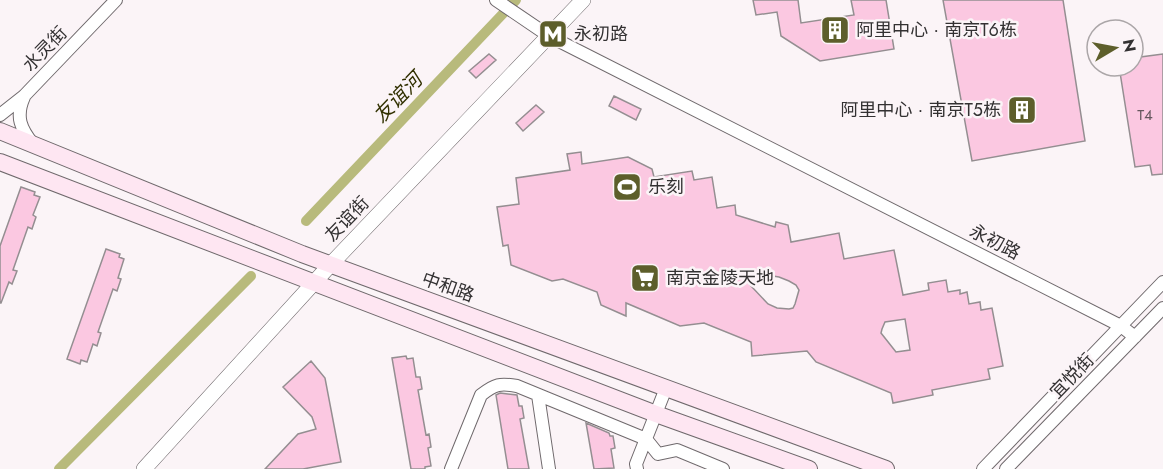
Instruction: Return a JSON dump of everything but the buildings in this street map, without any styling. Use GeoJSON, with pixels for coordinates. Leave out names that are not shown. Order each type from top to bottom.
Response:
{"type":"FeatureCollection","features":[{"type":"Feature","properties":{"kind":"main road","name":"中和路"},"geometry":{"type":"LineString","coordinates":[[0,131],[331,264],[886,469]]}},
{"type":"Feature","properties":{"kind":"main road"},"geometry":{"type":"LineString","coordinates":[[0,162],[656,414],[809,469]]}},
{"type":"Feature","properties":{"kind":"street","name":"水灵街"},"geometry":{"type":"LineString","coordinates":[[0,115],[24,96],[116,0]]}},
{"type":"Feature","properties":{"kind":"street","name":"友谊街"},"geometry":{"type":"LineString","coordinates":[[144,469],[331,264],[583,0]]}},
{"type":"Feature","properties":{"kind":"street","name":"永初路"},"geometry":{"type":"LineString","coordinates":[[504,6],[549,36],[1121,326],[1135,337]]}},
{"type":"Feature","properties":{"kind":"street"},"geometry":{"type":"LineString","coordinates":[[24,96],[20,117],[22,131],[34,145]]}},
{"type":"Feature","properties":{"kind":"street"},"geometry":{"type":"LineString","coordinates":[[983,469],[1163,282]]}},
{"type":"Feature","properties":{"kind":"street","name":"宜悦街"},"geometry":{"type":"LineString","coordinates":[[1006,469],[1163,308]]}},
{"type":"Feature","properties":{"kind":"street"},"geometry":{"type":"LineString","coordinates":[[451,469],[481,395],[492,386],[504,384],[517,386],[646,439],[658,454],[677,450],[723,469]]}},
{"type":"Feature","properties":{"kind":"street"},"geometry":{"type":"LineString","coordinates":[[637,469],[636,464],[666,388]]}},
{"type":"Feature","properties":{"kind":"street"},"geometry":{"type":"LineString","coordinates":[[538,395],[549,469]]}},
{"type":"Feature","properties":{"kind":"street"},"geometry":{"type":"LineString","coordinates":[[641,453],[644,469]]}},
{"type":"Feature","properties":{"kind":"waterway","name":"友谊河"},"geometry":{"type":"LineString","coordinates":[[306,221],[516,0]]}},
{"type":"Feature","properties":{"kind":"waterway","name":"友谊河"},"geometry":{"type":"LineString","coordinates":[[59,469],[251,276]]}},
{"type":"Feature","properties":{"kind":"place","name":"阿里中心 · 南京T6栋"},"geometry":{"type":"Point","coordinates":[835,30]}},
{"type":"Feature","properties":{"kind":"place","name":"永初路"},"geometry":{"type":"Point","coordinates":[553,34]}},
{"type":"Feature","properties":{"kind":"place","name":"阿里中心 · 南京T5栋"},"geometry":{"type":"Point","coordinates":[1022,110]}},
{"type":"Feature","properties":{"kind":"place","name":"乐刻"},"geometry":{"type":"Point","coordinates":[627,187]}},
{"type":"Feature","properties":{"kind":"place","name":"南京金陵天地"},"geometry":{"type":"Point","coordinates":[645,278]}}]}
